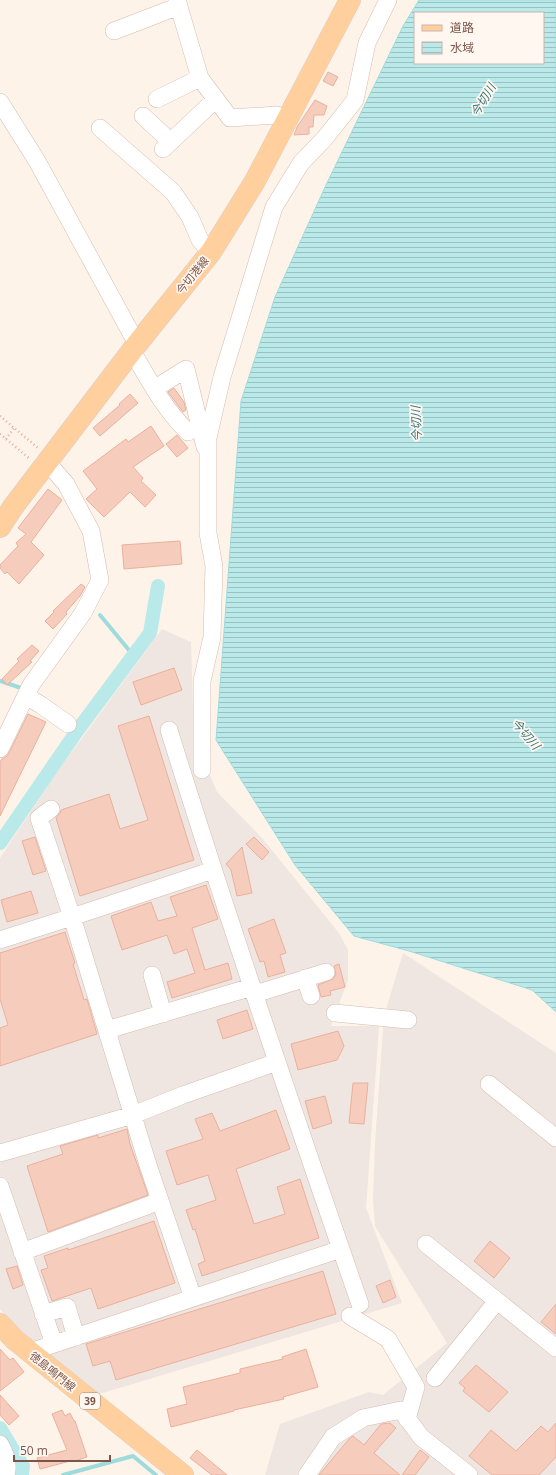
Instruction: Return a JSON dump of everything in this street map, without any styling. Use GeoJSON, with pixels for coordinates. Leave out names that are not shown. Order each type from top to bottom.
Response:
{"type":"FeatureCollection","features":[{"type":"Feature","properties":{"kind":"main road","name":"今切港線"},"geometry":{"type":"LineString","coordinates":[[0,527],[134,348],[211,252],[255,181],[350,0]]}},
{"type":"Feature","properties":{"kind":"main road","name":"徳島鳴門線"},"geometry":{"type":"LineString","coordinates":[[0,1324],[14,1339],[183,1475]]}},
{"type":"Feature","properties":{"kind":"street"},"geometry":{"type":"LineString","coordinates":[[202,770],[202,681],[212,637],[214,566],[208,533],[208,438],[222,377],[274,206],[302,163],[325,138],[354,100],[368,43],[388,0]]}},
{"type":"Feature","properties":{"kind":"street"},"geometry":{"type":"LineString","coordinates":[[114,31],[178,3],[200,78],[230,118],[277,114],[286,123]]}},
{"type":"Feature","properties":{"kind":"street"},"geometry":{"type":"LineString","coordinates":[[157,98],[200,78]]}},
{"type":"Feature","properties":{"kind":"street"},"geometry":{"type":"LineString","coordinates":[[143,116],[167,145],[216,99]]}},
{"type":"Feature","properties":{"kind":"street"},"geometry":{"type":"LineString","coordinates":[[0,103],[37,161],[154,389],[176,420],[188,432]]}},
{"type":"Feature","properties":{"kind":"street"},"geometry":{"type":"LineString","coordinates":[[100,128],[173,192],[190,217],[200,240],[211,252]]}},
{"type":"Feature","properties":{"kind":"street"},"geometry":{"type":"LineString","coordinates":[[154,389],[189,366],[208,460]]}},
{"type":"Feature","properties":{"kind":"street"},"geometry":{"type":"LineString","coordinates":[[0,749],[31,685],[83,613],[100,580],[91,531],[66,484],[47,463]]}},
{"type":"Feature","properties":{"kind":"street"},"geometry":{"type":"LineString","coordinates":[[26,696],[68,724]]}},
{"type":"Feature","properties":{"kind":"street"},"geometry":{"type":"LineString","coordinates":[[169,730],[213,870],[341,1249],[355,1310],[388,1339],[416,1387],[408,1419]]}},
{"type":"Feature","properties":{"kind":"street"},"geometry":{"type":"LineString","coordinates":[[51,809],[40,818],[160,1201],[193,1298]]}},
{"type":"Feature","properties":{"kind":"street"},"geometry":{"type":"LineString","coordinates":[[0,940],[213,870]]}},
{"type":"Feature","properties":{"kind":"street"},"geometry":{"type":"LineString","coordinates":[[107,1030],[253,990],[326,972]]}},
{"type":"Feature","properties":{"kind":"street"},"geometry":{"type":"LineString","coordinates":[[152,975],[163,1014]]}},
{"type":"Feature","properties":{"kind":"street"},"geometry":{"type":"LineString","coordinates":[[306,978],[310,996]]}},
{"type":"Feature","properties":{"kind":"street"},"geometry":{"type":"LineString","coordinates":[[335,1013],[408,1020]]}},
{"type":"Feature","properties":{"kind":"street"},"geometry":{"type":"LineString","coordinates":[[0,1152],[133,1115],[183,1095],[277,1062]]}},
{"type":"Feature","properties":{"kind":"street"},"geometry":{"type":"LineString","coordinates":[[489,1084],[556,1138]]}},
{"type":"Feature","properties":{"kind":"street"},"geometry":{"type":"LineString","coordinates":[[0,1186],[54,1344]]}},
{"type":"Feature","properties":{"kind":"street"},"geometry":{"type":"LineString","coordinates":[[22,1252],[160,1201]]}},
{"type":"Feature","properties":{"kind":"street"},"geometry":{"type":"LineString","coordinates":[[426,1244],[556,1348]]}},
{"type":"Feature","properties":{"kind":"street"},"geometry":{"type":"LineString","coordinates":[[30,1352],[341,1249]]}},
{"type":"Feature","properties":{"kind":"street"},"geometry":{"type":"LineString","coordinates":[[435,1378],[497,1301]]}},
{"type":"Feature","properties":{"kind":"street"},"geometry":{"type":"LineString","coordinates":[[43,1314],[67,1307],[76,1337]]}},
{"type":"Feature","properties":{"kind":"street"},"geometry":{"type":"LineString","coordinates":[[307,1475],[333,1437],[363,1418],[401,1410],[421,1438],[469,1475]]}},
{"type":"Feature","properties":{"kind":"street"},"geometry":{"type":"LineString","coordinates":[[0,1444],[6,1458],[6,1475]]}},
{"type":"Feature","properties":{"kind":"path"},"geometry":{"type":"LineString","coordinates":[[0,416],[14,428],[47,463]]}},
{"type":"Feature","properties":{"kind":"path"},"geometry":{"type":"LineString","coordinates":[[6,439],[14,428]]}},
{"type":"Feature","properties":{"kind":"path"},"geometry":{"type":"LineString","coordinates":[[0,434],[47,463]]}},
{"type":"Feature","properties":{"kind":"shaded area"},"geometry":{"type":"Polygon","coordinates":[[[162,629],[191,642],[194,737],[217,792],[262,838],[339,933],[348,950],[348,980],[331,1026],[379,1026],[366,1208],[402,1303],[96,1395],[8,1319],[0,1309],[0,858],[54,776],[162,629]]]}},
{"type":"Feature","properties":{"kind":"shaded area"},"geometry":{"type":"Polygon","coordinates":[[[403,953],[556,1053],[556,1475],[265,1475],[280,1424],[369,1392],[383,1395],[447,1343],[375,1226],[373,1200],[375,1142],[384,1016],[403,953]]]}},
{"type":"Feature","properties":{"kind":"water","name":"今切川"},"geometry":{"type":"Polygon","coordinates":[[[419,0],[556,0],[556,1012],[532,990],[409,951],[354,936],[295,865],[216,740],[241,401],[275,297],[326,185],[403,26],[419,0]]]}},
{"type":"Feature","properties":{"kind":"building"},"geometry":{"type":"Polygon","coordinates":[[[328,72],[338,77],[333,86],[323,81],[328,72]]]}},
{"type":"Feature","properties":{"kind":"building"},"geometry":{"type":"Polygon","coordinates":[[[315,100],[327,106],[324,115],[314,115],[313,127],[309,127],[309,134],[294,135],[297,127],[315,100]]]}},
{"type":"Feature","properties":{"kind":"building"},"geometry":{"type":"Polygon","coordinates":[[[174,388],[184,402],[186,410],[183,412],[168,392],[174,388]]]}},
{"type":"Feature","properties":{"kind":"building"},"geometry":{"type":"Polygon","coordinates":[[[130,394],[138,403],[100,436],[93,428],[120,405],[119,404],[130,394]]]}},
{"type":"Feature","properties":{"kind":"building"},"geometry":{"type":"Polygon","coordinates":[[[151,426],[164,446],[133,467],[143,478],[141,481],[156,495],[145,507],[130,492],[104,517],[86,499],[97,489],[83,471],[126,439],[128,442],[151,426]]]}},
{"type":"Feature","properties":{"kind":"building"},"geometry":{"type":"Polygon","coordinates":[[[177,435],[188,448],[177,457],[166,444],[177,435]]]}},
{"type":"Feature","properties":{"kind":"building"},"geometry":{"type":"Polygon","coordinates":[[[48,489],[62,500],[31,542],[44,555],[19,584],[7,572],[5,574],[0,568],[0,565],[18,546],[16,543],[26,534],[18,528],[48,489]]]}},
{"type":"Feature","properties":{"kind":"building"},"geometry":{"type":"Polygon","coordinates":[[[180,541],[182,564],[124,569],[122,545],[180,541]]]}},
{"type":"Feature","properties":{"kind":"building"},"geometry":{"type":"Polygon","coordinates":[[[81,584],[85,587],[80,596],[66,612],[67,614],[53,629],[45,621],[54,612],[53,611],[81,584]]]}},
{"type":"Feature","properties":{"kind":"building"},"geometry":{"type":"Polygon","coordinates":[[[32,645],[39,651],[30,661],[32,662],[7,685],[2,679],[19,661],[17,659],[32,645]]]}},
{"type":"Feature","properties":{"kind":"building"},"geometry":{"type":"Polygon","coordinates":[[[174,668],[182,690],[141,705],[133,682],[174,668]]]}},
{"type":"Feature","properties":{"kind":"building"},"geometry":{"type":"Polygon","coordinates":[[[28,714],[46,722],[0,816],[0,762],[9,753],[28,714]]]}},
{"type":"Feature","properties":{"kind":"building"},"geometry":{"type":"Polygon","coordinates":[[[149,716],[194,860],[80,896],[56,818],[61,810],[109,794],[120,829],[148,820],[118,726],[149,716]]]}},
{"type":"Feature","properties":{"kind":"building"},"geometry":{"type":"Polygon","coordinates":[[[35,837],[46,871],[33,875],[22,841],[35,837]]]}},
{"type":"Feature","properties":{"kind":"building"},"geometry":{"type":"Polygon","coordinates":[[[254,837],[269,852],[262,860],[246,844],[254,837]]]}},
{"type":"Feature","properties":{"kind":"building"},"geometry":{"type":"Polygon","coordinates":[[[242,847],[252,893],[237,896],[231,870],[226,864],[242,847]]]}},
{"type":"Feature","properties":{"kind":"building"},"geometry":{"type":"Polygon","coordinates":[[[206,885],[218,919],[192,928],[205,970],[228,963],[232,979],[172,998],[167,982],[195,973],[187,949],[174,954],[167,935],[122,950],[111,916],[151,902],[158,921],[177,916],[170,897],[206,885]]]}},
{"type":"Feature","properties":{"kind":"building"},"geometry":{"type":"Polygon","coordinates":[[[31,891],[38,913],[7,922],[1,900],[31,891]]]}},
{"type":"Feature","properties":{"kind":"building"},"geometry":{"type":"Polygon","coordinates":[[[274,919],[286,953],[280,955],[285,972],[268,977],[264,961],[260,962],[248,929],[274,919]]]}},
{"type":"Feature","properties":{"kind":"building"},"geometry":{"type":"Polygon","coordinates":[[[65,932],[75,963],[73,964],[84,1000],[87,999],[97,1034],[0,1066],[0,1028],[8,1025],[0,999],[0,953],[65,932]]]}},
{"type":"Feature","properties":{"kind":"building"},"geometry":{"type":"Polygon","coordinates":[[[339,964],[345,987],[330,991],[331,995],[321,997],[318,985],[333,979],[336,974],[334,966],[339,964]]]}},
{"type":"Feature","properties":{"kind":"building"},"geometry":{"type":"Polygon","coordinates":[[[247,1010],[253,1029],[223,1039],[217,1020],[247,1010]]]}},
{"type":"Feature","properties":{"kind":"building"},"geometry":{"type":"Polygon","coordinates":[[[338,1031],[344,1046],[337,1060],[298,1070],[291,1044],[338,1031]]]}},
{"type":"Feature","properties":{"kind":"building"},"geometry":{"type":"Polygon","coordinates":[[[353,1083],[368,1083],[364,1124],[349,1123],[353,1083]]]}},
{"type":"Feature","properties":{"kind":"building"},"geometry":{"type":"Polygon","coordinates":[[[325,1096],[332,1123],[313,1129],[305,1101],[325,1096]]]}},
{"type":"Feature","properties":{"kind":"building"},"geometry":{"type":"Polygon","coordinates":[[[276,1110],[290,1149],[236,1169],[254,1224],[285,1214],[277,1187],[300,1179],[319,1238],[202,1276],[198,1264],[205,1261],[195,1229],[193,1230],[186,1210],[216,1200],[208,1175],[177,1185],[166,1151],[203,1139],[195,1119],[212,1113],[220,1131],[276,1110]]]}},
{"type":"Feature","properties":{"kind":"building"},"geometry":{"type":"Polygon","coordinates":[[[127,1129],[130,1144],[148,1195],[48,1232],[27,1166],[63,1154],[60,1146],[98,1135],[98,1138],[127,1129]]]}},
{"type":"Feature","properties":{"kind":"building"},"geometry":{"type":"Polygon","coordinates":[[[154,1221],[175,1283],[98,1309],[91,1288],[52,1301],[41,1270],[48,1268],[44,1256],[68,1248],[68,1250],[154,1221]]]}},
{"type":"Feature","properties":{"kind":"building"},"geometry":{"type":"Polygon","coordinates":[[[490,1241],[510,1258],[494,1278],[474,1261],[490,1241]]]}},
{"type":"Feature","properties":{"kind":"building"},"geometry":{"type":"Polygon","coordinates":[[[17,1266],[23,1285],[13,1289],[6,1269],[17,1266]]]}},
{"type":"Feature","properties":{"kind":"building"},"geometry":{"type":"Polygon","coordinates":[[[323,1271],[336,1314],[116,1380],[110,1361],[93,1366],[86,1344],[323,1271]]]}},
{"type":"Feature","properties":{"kind":"building"},"geometry":{"type":"Polygon","coordinates":[[[390,1280],[396,1297],[383,1303],[376,1286],[390,1280]]]}},
{"type":"Feature","properties":{"kind":"building"},"geometry":{"type":"Polygon","coordinates":[[[556,1304],[556,1334],[541,1322],[556,1304]]]}},
{"type":"Feature","properties":{"kind":"building"},"geometry":{"type":"Polygon","coordinates":[[[0,1349],[10,1360],[13,1358],[24,1372],[0,1391],[0,1349]]]}},
{"type":"Feature","properties":{"kind":"building"},"geometry":{"type":"Polygon","coordinates":[[[306,1349],[318,1387],[283,1397],[284,1399],[234,1410],[171,1427],[167,1409],[187,1404],[183,1387],[240,1373],[240,1369],[283,1359],[282,1357],[306,1349]]]}},
{"type":"Feature","properties":{"kind":"building"},"geometry":{"type":"Polygon","coordinates":[[[476,1365],[508,1392],[489,1412],[463,1391],[465,1388],[459,1383],[476,1365]]]}},
{"type":"Feature","properties":{"kind":"building"},"geometry":{"type":"Polygon","coordinates":[[[0,1395],[19,1416],[9,1425],[0,1415],[0,1395]]]}},
{"type":"Feature","properties":{"kind":"building"},"geometry":{"type":"Polygon","coordinates":[[[62,1410],[65,1416],[70,1413],[75,1421],[87,1457],[40,1469],[37,1458],[67,1450],[52,1414],[62,1410]]]}},
{"type":"Feature","properties":{"kind":"building"},"geometry":{"type":"Polygon","coordinates":[[[390,1423],[396,1428],[374,1453],[400,1475],[319,1475],[353,1436],[364,1445],[381,1424],[390,1423]]]}},
{"type":"Feature","properties":{"kind":"building"},"geometry":{"type":"Polygon","coordinates":[[[556,1423],[556,1457],[539,1475],[492,1475],[469,1456],[491,1430],[516,1451],[541,1426],[548,1432],[556,1423]]]}},
{"type":"Feature","properties":{"kind":"building"},"geometry":{"type":"Polygon","coordinates":[[[197,1450],[227,1475],[212,1475],[190,1458],[197,1450]]]}},
{"type":"Feature","properties":{"kind":"building"},"geometry":{"type":"Polygon","coordinates":[[[420,1450],[429,1457],[415,1475],[402,1475],[420,1450]]]}},
{"type":"Feature","properties":{"kind":"waterway"},"geometry":{"type":"LineString","coordinates":[[0,843],[77,731],[150,633],[158,586]]}},
{"type":"Feature","properties":{"kind":"waterway"},"geometry":{"type":"LineString","coordinates":[[100,615],[133,655]]}},
{"type":"Feature","properties":{"kind":"waterway"},"geometry":{"type":"LineString","coordinates":[[0,681],[24,689]]}},
{"type":"Feature","properties":{"kind":"waterway"},"geometry":{"type":"LineString","coordinates":[[73,722],[80,727]]}},
{"type":"Feature","properties":{"kind":"waterway"},"geometry":{"type":"LineString","coordinates":[[0,1428],[23,1466],[22,1475]]}},
{"type":"Feature","properties":{"kind":"waterway"},"geometry":{"type":"LineString","coordinates":[[63,1475],[133,1456],[156,1475]]}}]}
